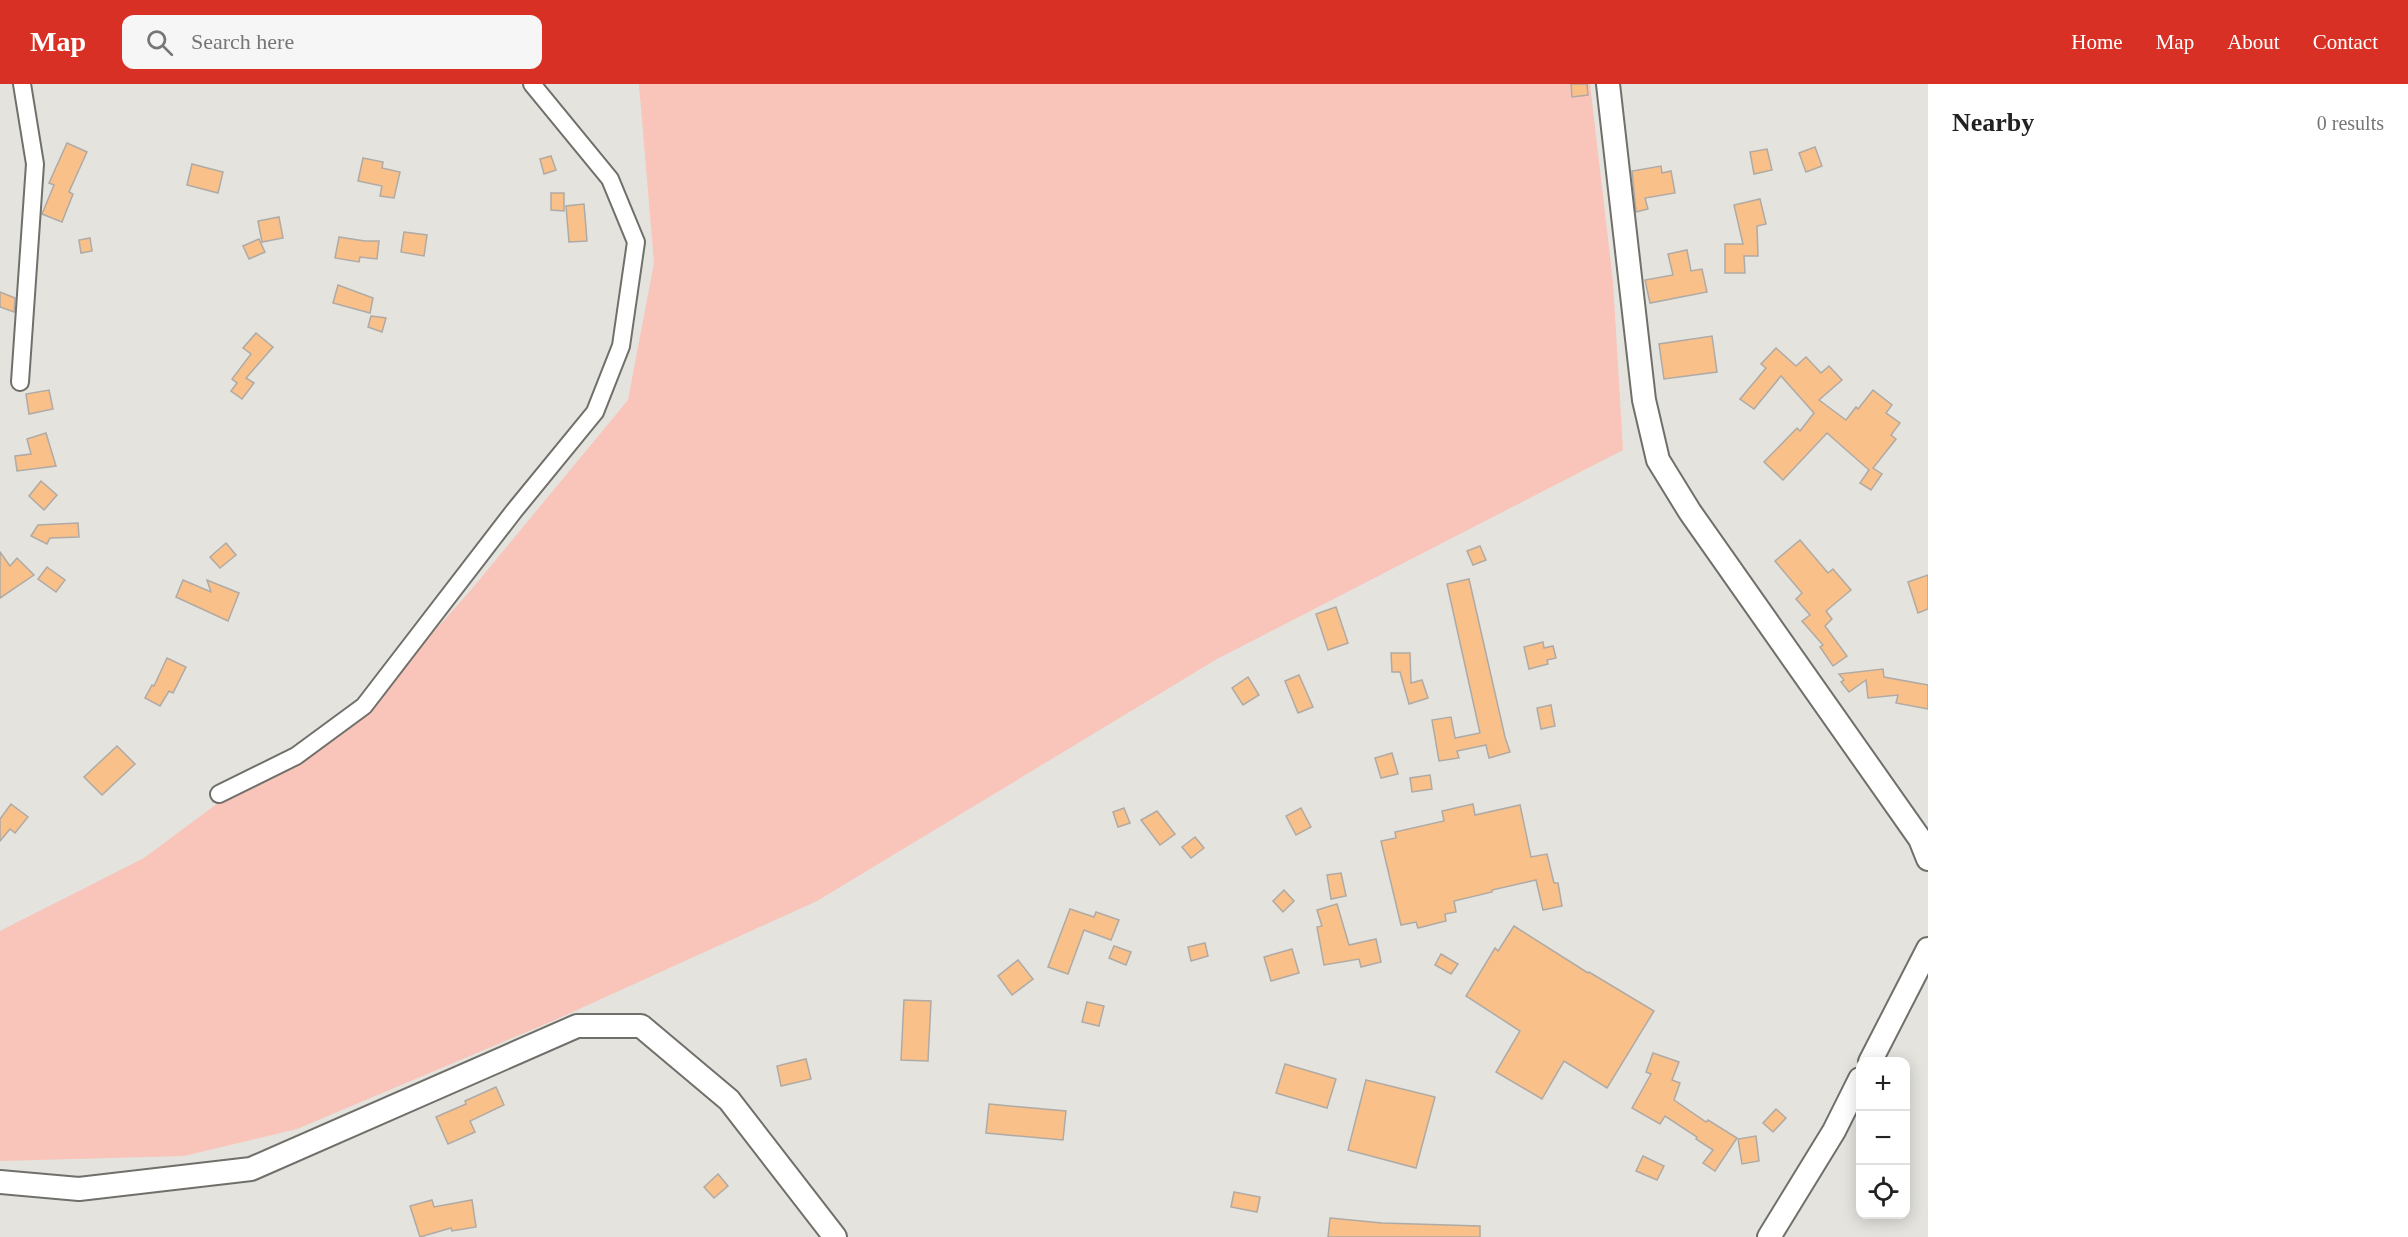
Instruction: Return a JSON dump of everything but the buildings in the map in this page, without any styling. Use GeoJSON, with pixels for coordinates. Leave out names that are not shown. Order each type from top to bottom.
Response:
{"type":"FeatureCollection","features":[{"type":"Feature","properties":{"kind":"main road"},"geometry":{"type":"LineString","coordinates":[[1608,84],[1644,400],[1658,460],[1690,512],[1920,839],[1928,859]]}},
{"type":"Feature","properties":{"kind":"main road"},"geometry":{"type":"LineString","coordinates":[[1873,1057],[1928,949]]}},
{"type":"Feature","properties":{"kind":"main road"},"geometry":{"type":"LineString","coordinates":[[0,1182],[79,1189],[251,1169],[577,1026],[641,1026],[729,1100],[834,1237]]}},
{"type":"Feature","properties":{"kind":"main road"},"geometry":{"type":"LineString","coordinates":[[1769,1237],[1834,1131],[1856,1087]]}},
{"type":"Feature","properties":{"kind":"street"},"geometry":{"type":"LineString","coordinates":[[20,382],[35,164],[22,84]]}},
{"type":"Feature","properties":{"kind":"street"},"geometry":{"type":"LineString","coordinates":[[219,794],[296,756],[364,706],[507,521],[595,412],[621,346],[636,242],[610,180],[532,84]]}},
{"type":"Feature","properties":{"kind":"shaded area"},"geometry":{"type":"Polygon","coordinates":[[[639,84],[1590,84],[1613,282],[1623,450],[1217,659],[817,901],[555,1020],[297,1129],[184,1156],[0,1161],[0,931],[144,858],[404,665],[471,590],[628,400],[654,263],[639,84]]]}}]}
